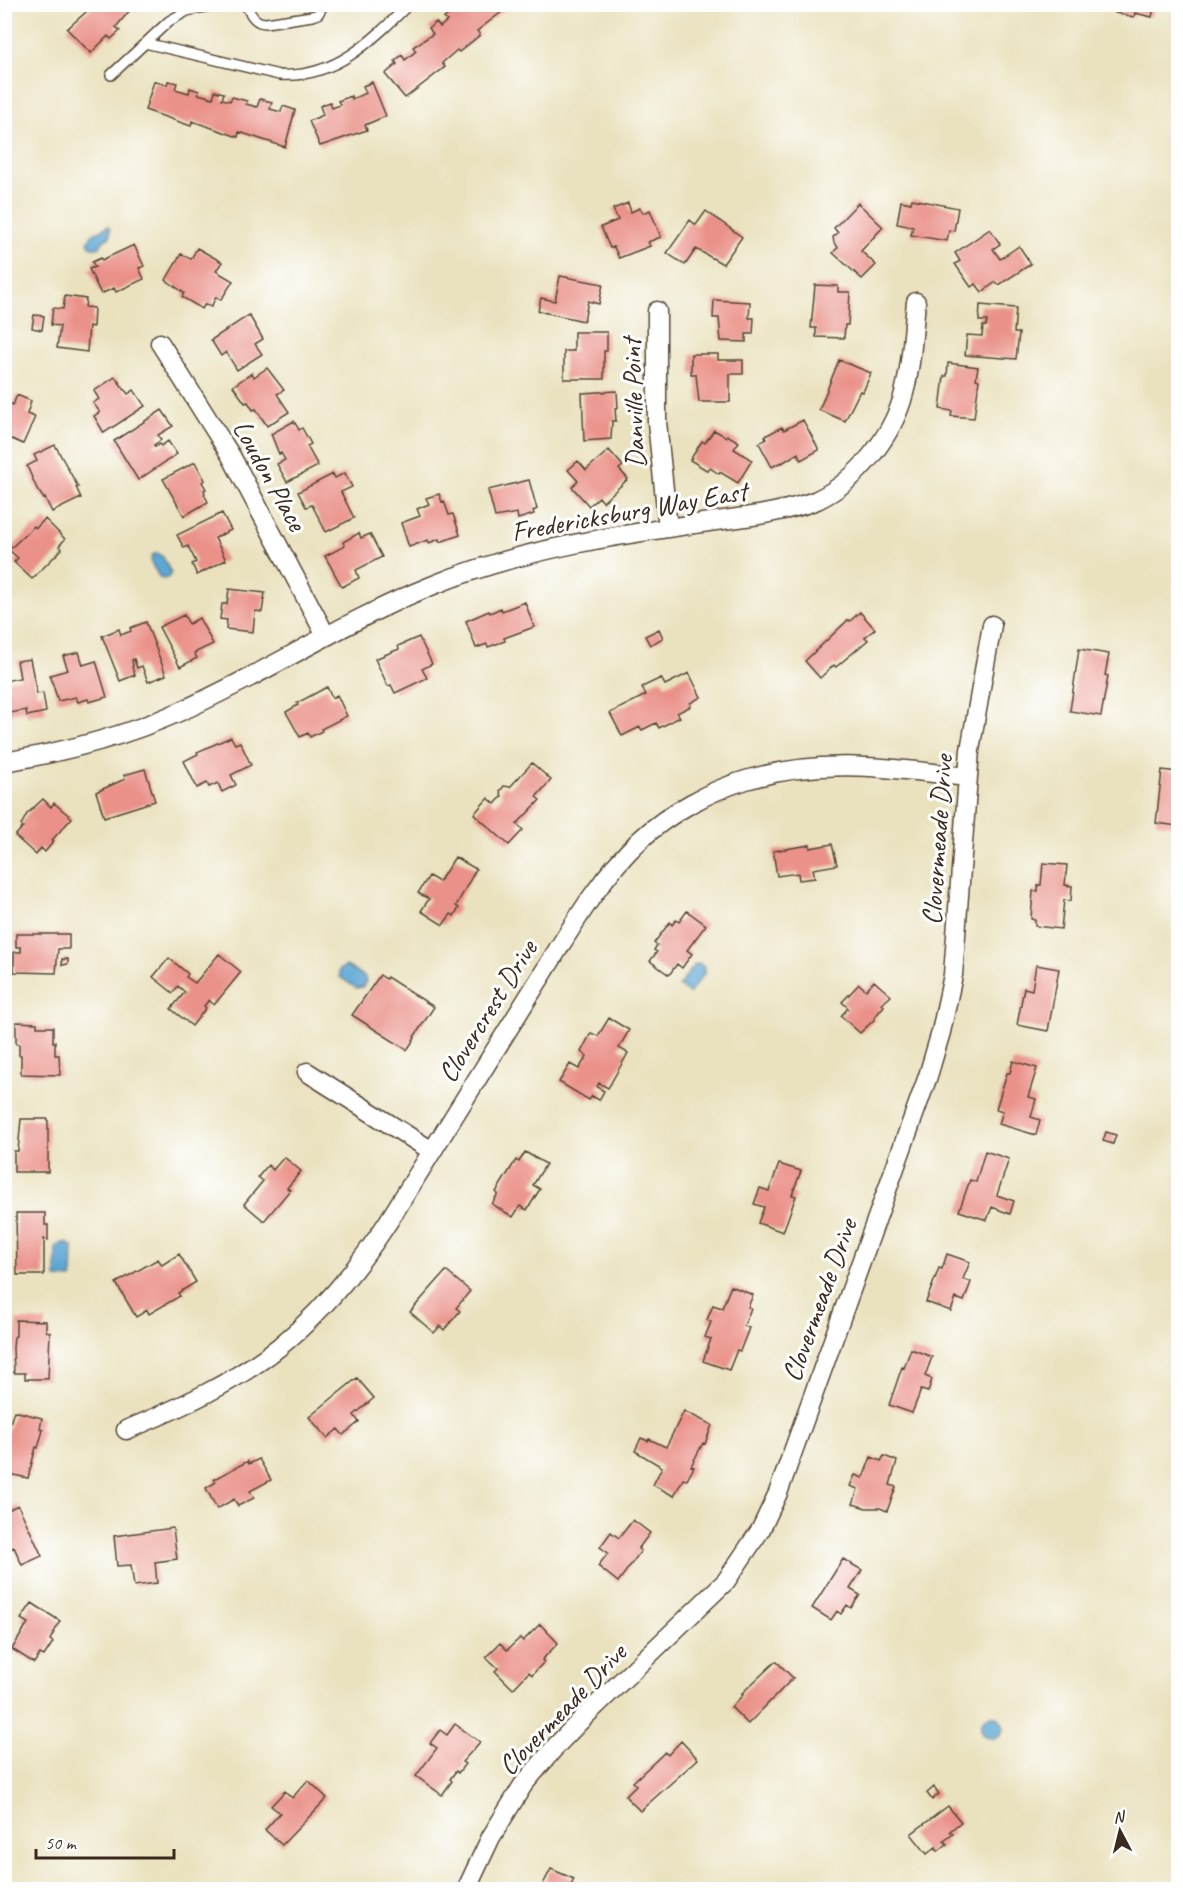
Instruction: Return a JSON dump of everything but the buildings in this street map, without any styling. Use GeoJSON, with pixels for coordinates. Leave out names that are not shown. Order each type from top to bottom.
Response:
{"type":"FeatureCollection","features":[{"type":"Feature","properties":{"kind":"street","name":"Fredericksburg Way East"},"geometry":{"type":"LineString","coordinates":[[4,762],[62,752],[155,722],[205,700],[326,636],[428,587],[500,562],[540,550],[584,541],[788,510],[824,496],[854,474],[881,441],[900,406],[909,369],[916,302]]}},
{"type":"Feature","properties":{"kind":"street","name":"Danville Point"},"geometry":{"type":"LineString","coordinates":[[657,311],[657,422],[668,528]]}},
{"type":"Feature","properties":{"kind":"street","name":"Loudon Place"},"geometry":{"type":"LineString","coordinates":[[160,343],[231,456],[326,636]]}},
{"type":"Feature","properties":{"kind":"street","name":"Clovermeade Drive"},"geometry":{"type":"LineString","coordinates":[[466,1890],[491,1838],[523,1785],[555,1746],[726,1581],[747,1552],[769,1513],[794,1450],[928,1076],[941,1032],[953,975],[960,905],[967,777],[974,724],[993,625]]}},
{"type":"Feature","properties":{"kind":"street","name":"Clovercrest Drive"},"geometry":{"type":"LineString","coordinates":[[126,1430],[228,1381],[272,1352],[333,1295],[366,1255],[582,911],[626,854],[656,827],[681,810],[724,787],[787,770],[852,765],[967,777]]}},
{"type":"Feature","properties":{"kind":"street"},"geometry":{"type":"LineString","coordinates":[[307,1072],[432,1151]]}},
{"type":"Feature","properties":{"kind":"lane"},"geometry":{"type":"LineString","coordinates":[[111,75],[163,26],[183,13],[220,4]]}},
{"type":"Feature","properties":{"kind":"lane"},"geometry":{"type":"LineString","coordinates":[[245,4],[254,19],[261,23],[312,16],[318,14],[324,4]]}},
{"type":"Feature","properties":{"kind":"lane"},"geometry":{"type":"LineString","coordinates":[[146,43],[279,75],[300,75],[324,69],[352,55],[409,4]]}},
{"type":"Feature","properties":{"kind":"water"},"geometry":{"type":"Polygon","coordinates":[[[108,226],[110,237],[103,241],[100,247],[90,246],[88,241],[92,235],[108,226]]]}},
{"type":"Feature","properties":{"kind":"water"},"geometry":{"type":"Polygon","coordinates":[[[157,553],[163,557],[171,573],[164,579],[160,578],[151,563],[152,555],[157,553]]]}},
{"type":"Feature","properties":{"kind":"water"},"geometry":{"type":"Polygon","coordinates":[[[699,963],[704,967],[705,972],[689,994],[679,986],[695,964],[697,966],[699,963]]]}},
{"type":"Feature","properties":{"kind":"water"},"geometry":{"type":"Polygon","coordinates":[[[346,966],[365,977],[366,982],[363,987],[356,988],[340,977],[339,970],[346,966]]]}},
{"type":"Feature","properties":{"kind":"water"},"geometry":{"type":"Polygon","coordinates":[[[62,1243],[73,1246],[72,1279],[56,1278],[56,1246],[62,1243]]]}},
{"type":"Feature","properties":{"kind":"water"},"geometry":{"type":"Polygon","coordinates":[[[992,1716],[1000,1719],[1003,1727],[1000,1735],[992,1738],[984,1735],[981,1727],[984,1719],[992,1716]]]}}]}
